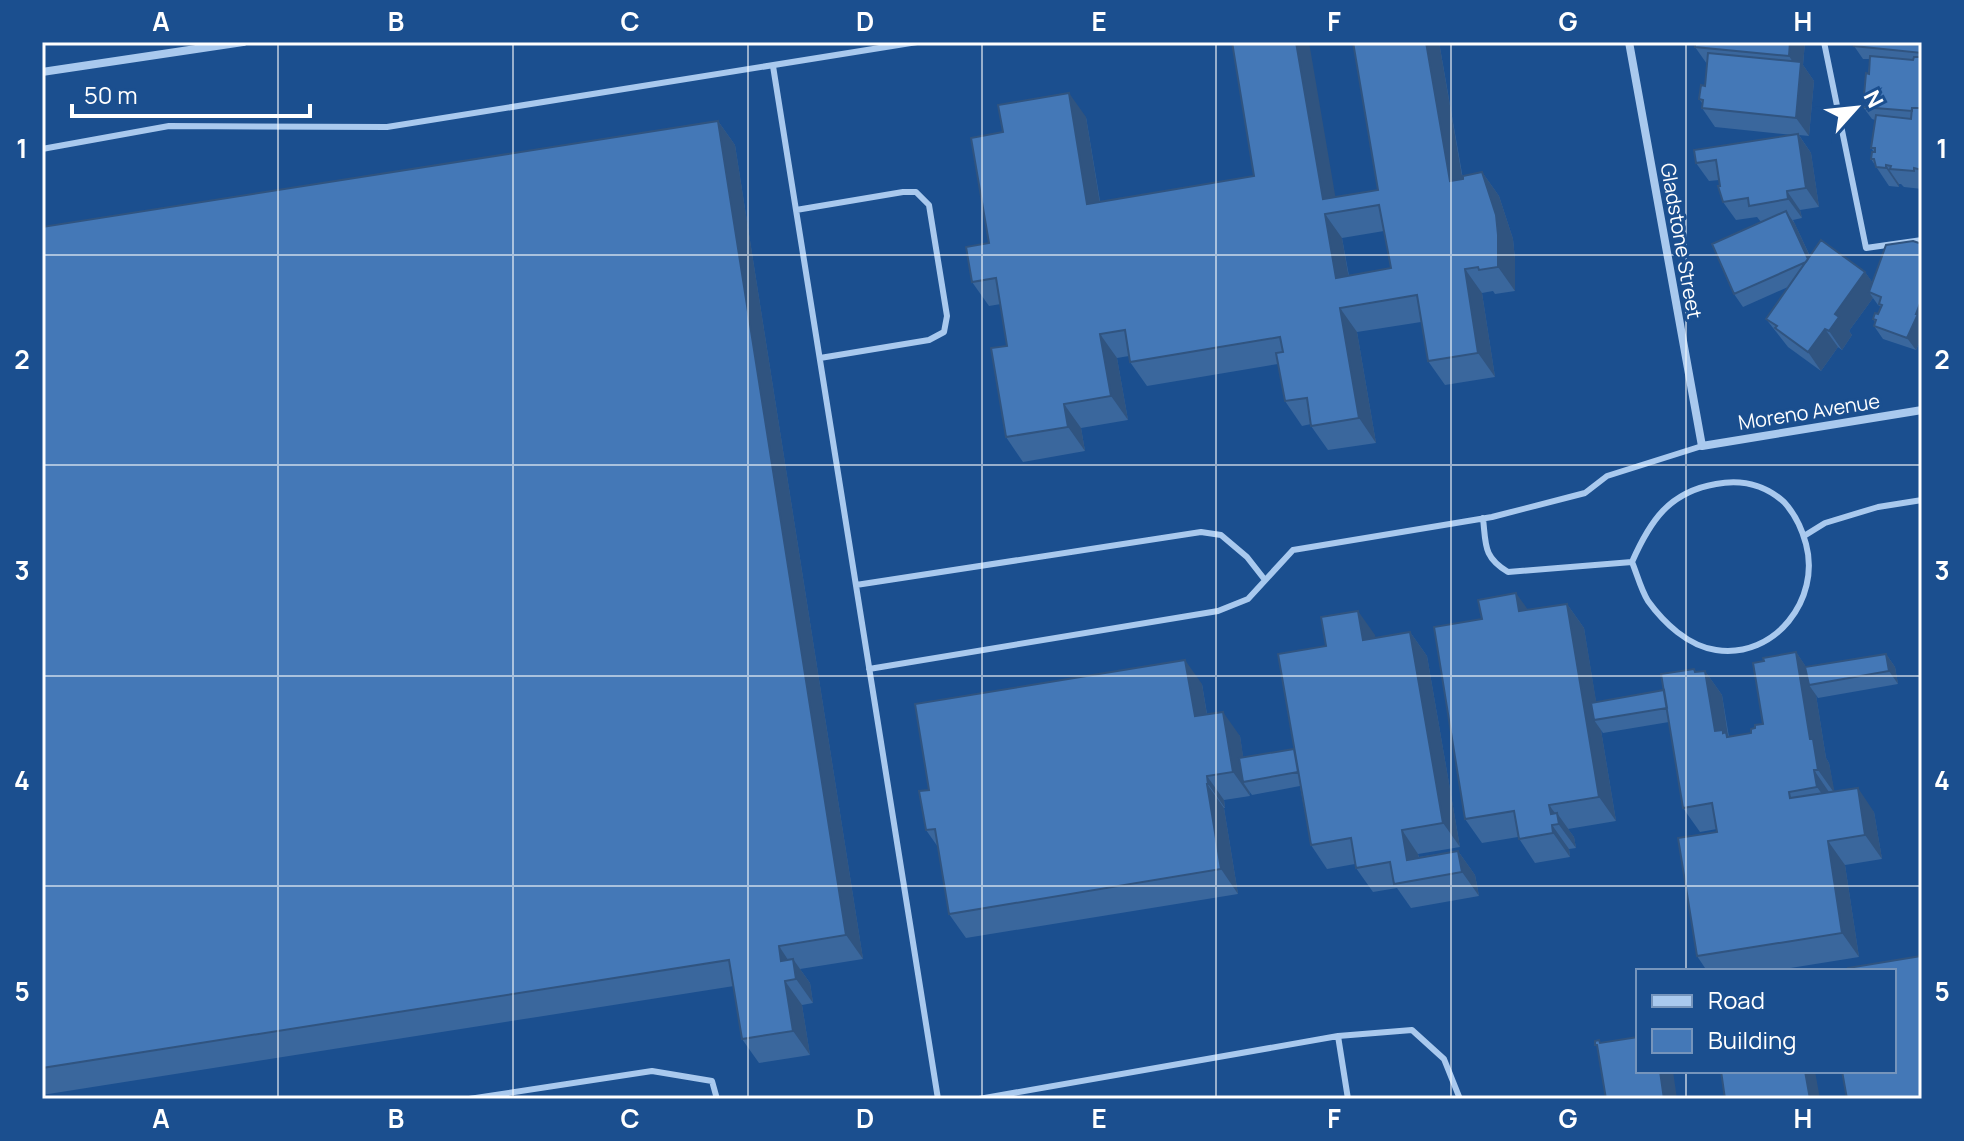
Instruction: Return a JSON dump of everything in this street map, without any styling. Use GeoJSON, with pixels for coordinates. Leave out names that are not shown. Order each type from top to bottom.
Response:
{"type":"FeatureCollection","features":[{"type":"Feature","properties":{"kind":"street"},"geometry":{"type":"LineString","coordinates":[[42,72],[243,42]]}},
{"type":"Feature","properties":{"kind":"street","name":"Gladstone Street"},"geometry":{"type":"LineString","coordinates":[[1629,42],[1702,446]]}},
{"type":"Feature","properties":{"kind":"street","name":"Moreno Avenue"},"geometry":{"type":"LineString","coordinates":[[1702,446],[1922,410]]}},
{"type":"Feature","properties":{"kind":"lane"},"geometry":{"type":"LineString","coordinates":[[42,149],[169,126],[387,127],[917,42]]}},
{"type":"Feature","properties":{"kind":"lane"},"geometry":{"type":"LineString","coordinates":[[1824,42],[1866,248],[1922,240]]}},
{"type":"Feature","properties":{"kind":"lane"},"geometry":{"type":"LineString","coordinates":[[773,66],[938,1099]]}},
{"type":"Feature","properties":{"kind":"lane"},"geometry":{"type":"LineString","coordinates":[[796,210],[903,192],[916,192],[929,205],[947,316],[944,332],[929,340],[820,358]]}},
{"type":"Feature","properties":{"kind":"lane"},"geometry":{"type":"LineString","coordinates":[[869,669],[1218,611],[1248,599],[1293,550],[1483,518],[1585,493],[1607,476],[1702,446]]}},
{"type":"Feature","properties":{"kind":"lane"},"geometry":{"type":"LineString","coordinates":[[1731,481],[1751,484],[1773,493],[1793,511],[1810,557],[1803,601],[1793,617],[1777,633],[1759,644],[1737,650],[1714,650],[1687,640],[1647,599],[1632,562],[1658,514],[1680,496],[1704,486],[1731,481]]}},
{"type":"Feature","properties":{"kind":"lane"},"geometry":{"type":"LineString","coordinates":[[1804,536],[1825,523],[1878,507],[1922,500]]}},
{"type":"Feature","properties":{"kind":"lane"},"geometry":{"type":"LineString","coordinates":[[1483,518],[1487,550],[1495,564],[1508,572],[1632,562]]}},
{"type":"Feature","properties":{"kind":"lane"},"geometry":{"type":"LineString","coordinates":[[856,585],[1201,532],[1221,535],[1247,557],[1265,580]]}},
{"type":"Feature","properties":{"kind":"lane"},"geometry":{"type":"LineString","coordinates":[[979,1099],[1338,1036],[1412,1030],[1444,1059],[1460,1099]]}},
{"type":"Feature","properties":{"kind":"lane"},"geometry":{"type":"LineString","coordinates":[[1338,1036],[1348,1099]]}},
{"type":"Feature","properties":{"kind":"lane"},"geometry":{"type":"LineString","coordinates":[[469,1099],[652,1071],[712,1081],[717,1099]]}},
{"type":"Feature","properties":{"kind":"building"},"geometry":{"type":"Polygon","coordinates":[[[1232,42],[1296,42],[1323,199],[1378,190],[1353,42],[1426,42],[1450,181],[1482,172],[1496,215],[1498,267],[1465,269],[1478,353],[1428,361],[1417,295],[1340,308],[1359,418],[1311,426],[1307,398],[1285,401],[1276,353],[1283,352],[1280,337],[1130,362],[1125,330],[1100,334],[1111,396],[1064,404],[1068,427],[1006,437],[991,348],[1007,346],[996,278],[972,282],[966,247],[989,243],[971,138],[1003,132],[998,105],[1069,93],[1087,204],[1254,176],[1232,42]],[[1379,205],[1325,214],[1336,278],[1391,268],[1379,205]]]}},
{"type":"Feature","properties":{"kind":"building"},"geometry":{"type":"Polygon","coordinates":[[[1695,42],[1790,42],[1789,56],[1695,47],[1695,42]]]}},
{"type":"Feature","properties":{"kind":"building"},"geometry":{"type":"Polygon","coordinates":[[[1855,42],[1922,42],[1922,53],[1854,46],[1855,42]]]}},
{"type":"Feature","properties":{"kind":"building"},"geometry":{"type":"Polygon","coordinates":[[[1708,53],[1801,62],[1796,118],[1702,108],[1703,100],[1699,99],[1701,85],[1705,86],[1708,53]]]}},
{"type":"Feature","properties":{"kind":"building"},"geometry":{"type":"Polygon","coordinates":[[[1870,56],[1913,60],[1914,57],[1922,57],[1922,108],[1912,108],[1912,111],[1863,107],[1870,56]]]}},
{"type":"Feature","properties":{"kind":"building"},"geometry":{"type":"Polygon","coordinates":[[[1912,108],[1922,108],[1922,170],[1890,169],[1891,166],[1886,165],[1886,168],[1876,167],[1874,159],[1871,159],[1875,148],[1871,148],[1876,115],[1911,119],[1912,108]]]}},
{"type":"Feature","properties":{"kind":"building"},"geometry":{"type":"Polygon","coordinates":[[[718,121],[846,935],[779,946],[781,961],[793,959],[796,979],[785,981],[793,1031],[742,1039],[729,960],[42,1068],[42,227],[718,121]]]}},
{"type":"Feature","properties":{"kind":"building"},"geometry":{"type":"Polygon","coordinates":[[[1798,134],[1806,188],[1787,191],[1788,199],[1749,206],[1748,198],[1723,202],[1716,160],[1696,163],[1694,150],[1798,134]]]}},
{"type":"Feature","properties":{"kind":"building"},"geometry":{"type":"Polygon","coordinates":[[[1786,211],[1808,259],[1734,294],[1712,244],[1786,211]]]}},
{"type":"Feature","properties":{"kind":"building"},"geometry":{"type":"Polygon","coordinates":[[[1821,240],[1865,272],[1835,314],[1839,317],[1829,331],[1825,329],[1808,352],[1766,319],[1821,240]]]}},
{"type":"Feature","properties":{"kind":"building"},"geometry":{"type":"Polygon","coordinates":[[[1913,241],[1922,244],[1922,301],[1907,338],[1874,326],[1875,313],[1878,314],[1882,305],[1879,304],[1881,297],[1869,292],[1886,245],[1913,241]]]}},
{"type":"Feature","properties":{"kind":"building"},"geometry":{"type":"Polygon","coordinates":[[[1516,593],[1519,611],[1567,604],[1599,797],[1549,805],[1551,814],[1557,813],[1559,824],[1552,825],[1553,833],[1519,839],[1514,811],[1465,819],[1434,627],[1482,619],[1478,600],[1516,593]]]}},
{"type":"Feature","properties":{"kind":"building"},"geometry":{"type":"Polygon","coordinates":[[[1358,611],[1363,640],[1410,632],[1443,823],[1402,830],[1407,860],[1458,851],[1462,872],[1394,884],[1390,862],[1356,868],[1351,838],[1311,845],[1278,654],[1326,646],[1321,617],[1358,611]]]}},
{"type":"Feature","properties":{"kind":"building"},"geometry":{"type":"Polygon","coordinates":[[[1796,652],[1818,770],[1814,770],[1817,787],[1789,792],[1790,798],[1858,788],[1865,835],[1828,841],[1842,933],[1697,956],[1678,838],[1717,832],[1712,803],[1683,808],[1661,674],[1694,669],[1695,672],[1705,671],[1715,731],[1723,730],[1727,737],[1751,733],[1755,725],[1763,724],[1753,663],[1796,652]]]}},
{"type":"Feature","properties":{"kind":"building"},"geometry":{"type":"Polygon","coordinates":[[[1886,654],[1889,671],[1809,685],[1805,667],[1886,654]]]}},
{"type":"Feature","properties":{"kind":"building"},"geometry":{"type":"Polygon","coordinates":[[[1185,660],[1195,716],[1223,712],[1233,772],[1207,776],[1221,869],[949,914],[935,829],[926,830],[919,791],[929,790],[915,704],[1185,660]]]}},
{"type":"Feature","properties":{"kind":"building"},"geometry":{"type":"Polygon","coordinates":[[[1664,690],[1667,708],[1594,720],[1591,703],[1664,690]]]}},
{"type":"Feature","properties":{"kind":"building"},"geometry":{"type":"Polygon","coordinates":[[[1294,749],[1298,772],[1243,782],[1239,758],[1294,749]]]}},
{"type":"Feature","properties":{"kind":"building"},"geometry":{"type":"Polygon","coordinates":[[[1921,956],[1922,1099],[1847,1099],[1842,1073],[1896,1073],[1896,969],[1848,968],[1921,956]]]}},
{"type":"Feature","properties":{"kind":"building"},"geometry":{"type":"Polygon","coordinates":[[[1636,1037],[1636,1073],[1660,1073],[1664,1099],[1606,1099],[1595,1041],[1599,1040],[1600,1043],[1636,1037]]]}},
{"type":"Feature","properties":{"kind":"building"},"geometry":{"type":"Polygon","coordinates":[[[1721,1073],[1805,1073],[1810,1099],[1725,1099],[1721,1073]]]}}]}
